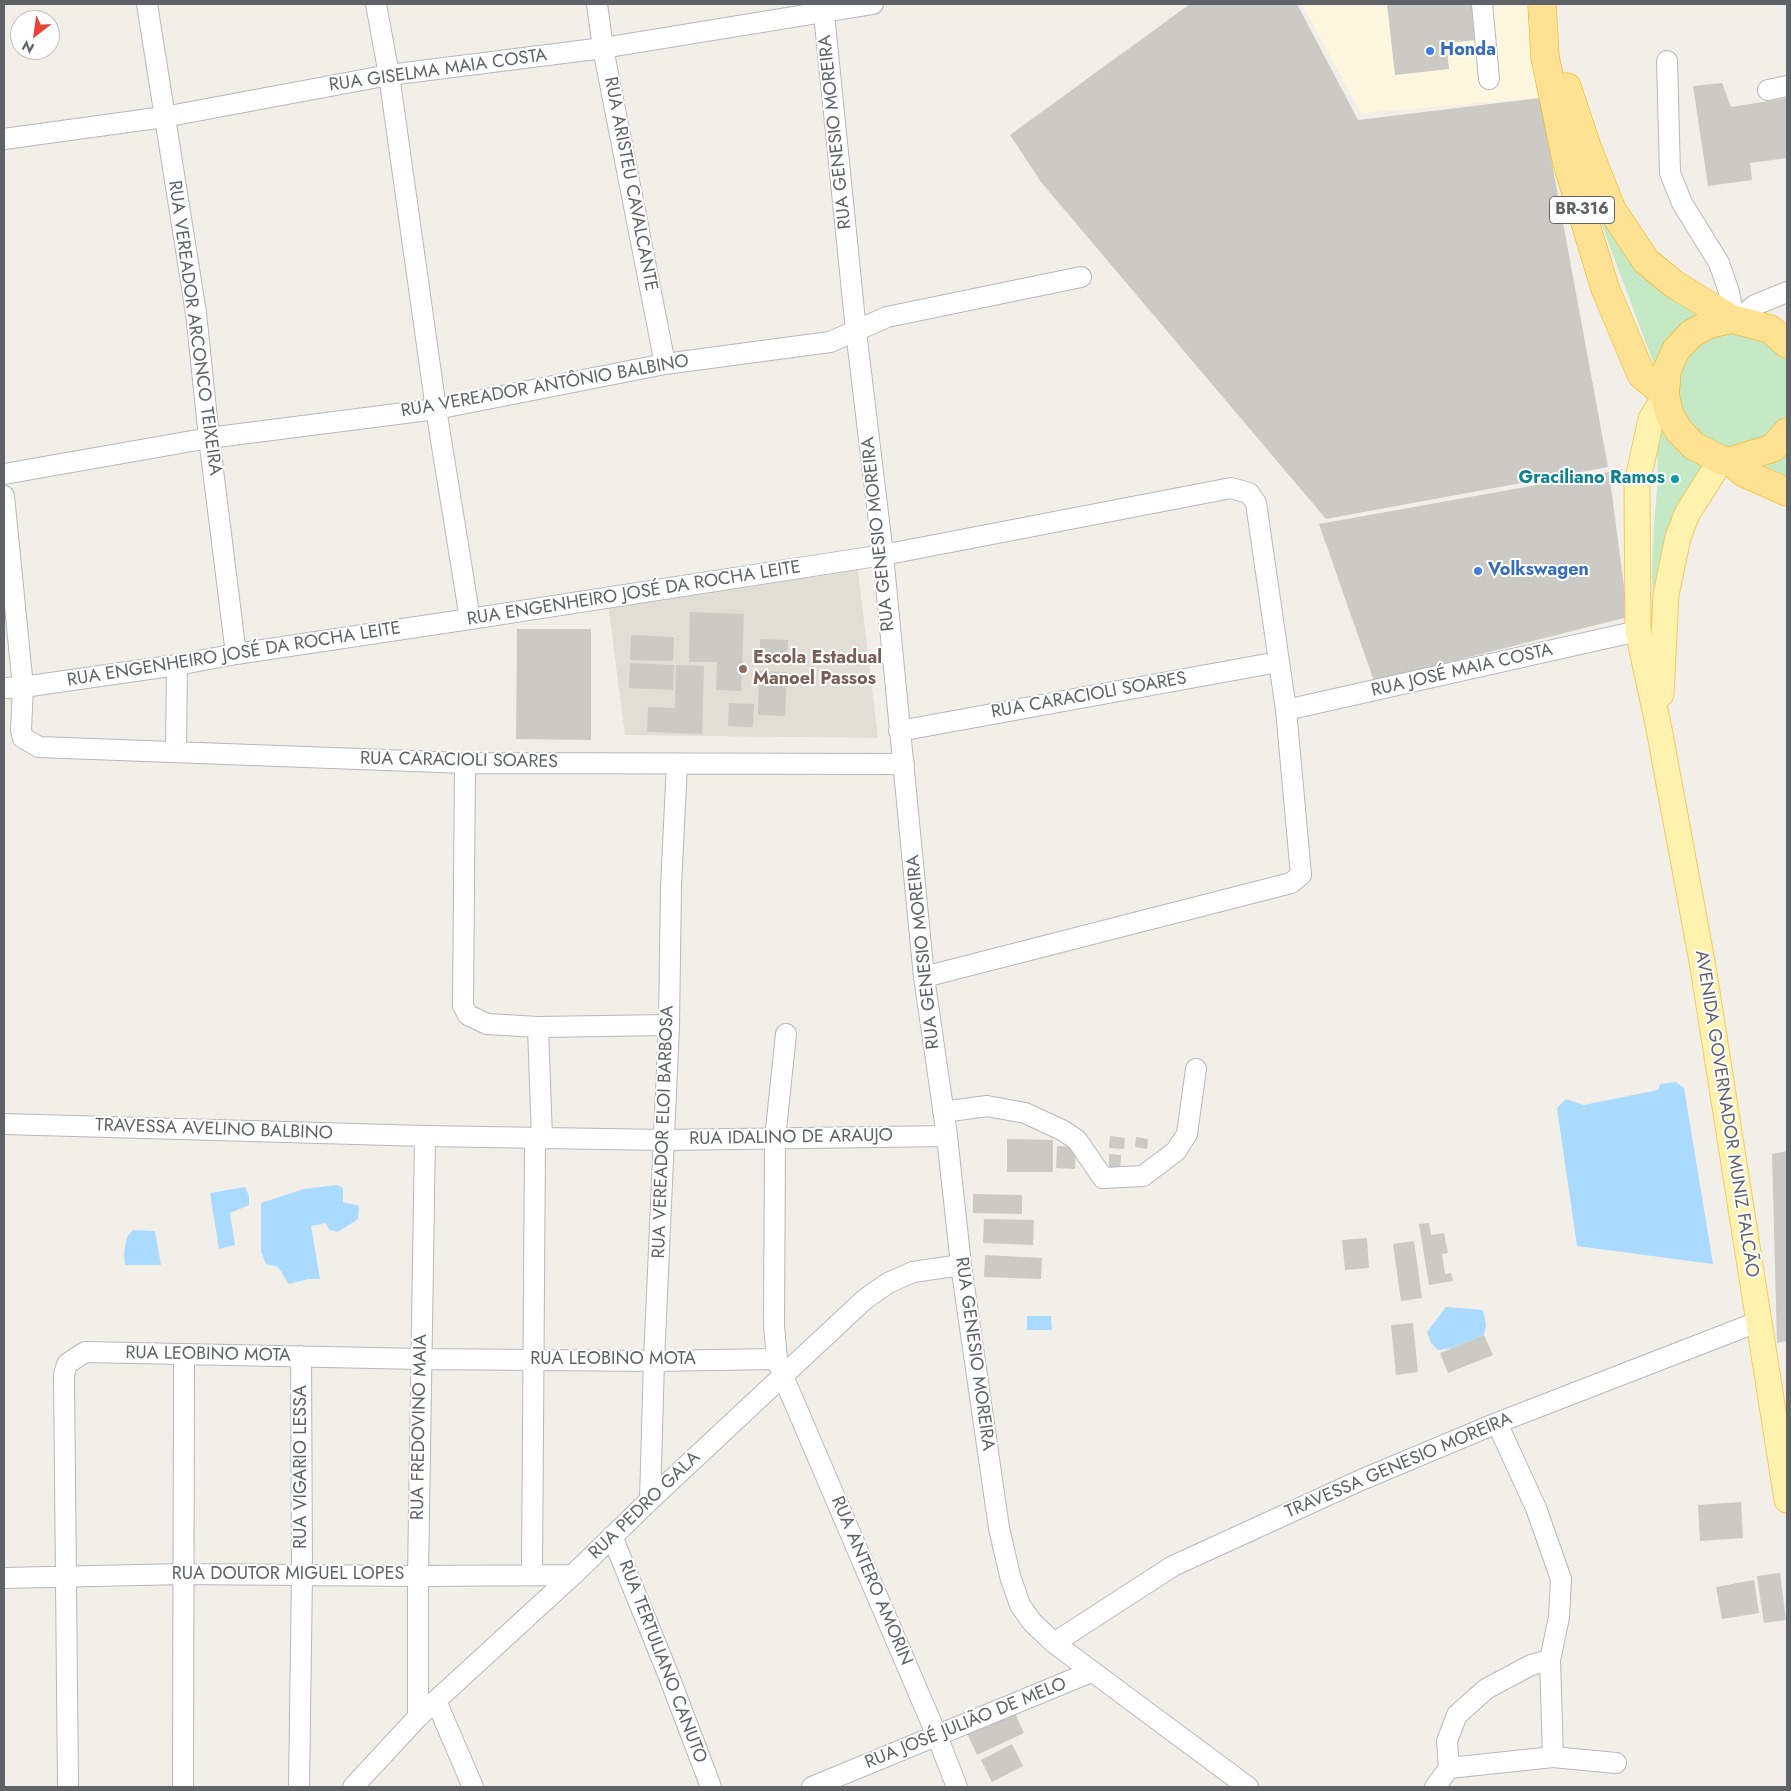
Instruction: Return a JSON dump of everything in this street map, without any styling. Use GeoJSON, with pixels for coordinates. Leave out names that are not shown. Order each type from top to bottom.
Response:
{"type":"FeatureCollection","features":[{"type":"Feature","properties":{"kind":"highway","name":"BR-316"},"geometry":{"type":"LineString","coordinates":[[1542,6],[1587,147],[1612,210],[1646,261],[1674,284],[1734,320],[1770,329],[1787,344]]}},
{"type":"Feature","properties":{"kind":"highway","name":"BR-316"},"geometry":{"type":"LineString","coordinates":[[1542,6],[1545,56],[1568,163],[1605,288],[1641,374],[1665,396]]}},
{"type":"Feature","properties":{"kind":"highway","name":"BR-316"},"geometry":{"type":"LineString","coordinates":[[1734,320],[1709,324],[1691,334],[1676,350],[1667,370],[1665,396],[1669,412],[1679,431],[1694,446],[1726,460],[1744,473],[1787,492]]}},
{"type":"Feature","properties":{"kind":"highway"},"geometry":{"type":"LineString","coordinates":[[1726,460],[1773,448],[1787,432]]}},
{"type":"Feature","properties":{"kind":"main road","name":"AVENIDA GOVERNADOR MUNIZ FALCÃO"},"geometry":{"type":"LineString","coordinates":[[1665,396],[1650,419],[1637,484],[1638,631],[1659,729],[1703,967],[1787,1500]]}},
{"type":"Feature","properties":{"kind":"main road","name":"AVENIDA GOVERNADOR MUNIZ FALCÃO"},"geometry":{"type":"LineString","coordinates":[[1659,729],[1666,595],[1678,537],[1687,514],[1726,460]]}},
{"type":"Feature","properties":{"kind":"street","name":"RUA VEREADOR ARCONCO TEIXEIRA"},"geometry":{"type":"LineString","coordinates":[[147,4],[196,313],[209,438],[236,654]]}},
{"type":"Feature","properties":{"kind":"street"},"geometry":{"type":"LineString","coordinates":[[376,4],[389,75],[436,409],[470,619]]}},
{"type":"Feature","properties":{"kind":"street","name":"RUA ARISTEU CAVALCANTE"},"geometry":{"type":"LineString","coordinates":[[597,4],[603,48],[665,364]]}},
{"type":"Feature","properties":{"kind":"street","name":"RUA GISELMA MAIA COSTA"},"geometry":{"type":"LineString","coordinates":[[4,140],[164,117],[389,75],[603,48],[824,8],[873,4]]}},
{"type":"Feature","properties":{"kind":"street"},"geometry":{"type":"LineString","coordinates":[[1482,4],[1489,80]]}},
{"type":"Feature","properties":{"kind":"street","name":"RUA GENESIO MOREIRA"},"geometry":{"type":"LineString","coordinates":[[824,8],[856,331],[883,555],[924,977],[943,1112],[961,1266],[999,1528],[1010,1576],[1020,1605],[1032,1622],[1054,1643],[1248,1787]]}},
{"type":"Feature","properties":{"kind":"street"},"geometry":{"type":"LineString","coordinates":[[1667,61],[1670,173],[1682,203],[1719,263],[1729,292],[1734,320],[1755,306],[1787,292]]}},
{"type":"Feature","properties":{"kind":"street"},"geometry":{"type":"LineString","coordinates":[[1768,90],[1787,86]]}},
{"type":"Feature","properties":{"kind":"street","name":"RUA VEREADOR ANTÔNIO BALBINO"},"geometry":{"type":"LineString","coordinates":[[4,474],[209,438],[436,409],[665,364],[830,342],[887,317],[1080,278]]}},
{"type":"Feature","properties":{"kind":"street","name":"RUA ENGENHEIRO JOSÉ DA ROCHA LEITE"},"geometry":{"type":"LineString","coordinates":[[13,688],[177,665],[236,654],[883,555],[1231,488],[1249,493],[1256,503],[1278,662]]}},
{"type":"Feature","properties":{"kind":"street"},"geometry":{"type":"LineString","coordinates":[[4,496],[13,688]]}},
{"type":"Feature","properties":{"kind":"street","name":"RUA JOSÉ MAIA COSTA"},"geometry":{"type":"LineString","coordinates":[[1286,710],[1638,631]]}},
{"type":"Feature","properties":{"kind":"street"},"geometry":{"type":"LineString","coordinates":[[924,977],[1291,883],[1300,875],[1286,710],[1278,662]]}},
{"type":"Feature","properties":{"kind":"street","name":"RUA CARACIOLI SOARES"},"geometry":{"type":"LineString","coordinates":[[899,731],[1278,662]]}},
{"type":"Feature","properties":{"kind":"street"},"geometry":{"type":"LineString","coordinates":[[176,751],[177,665]]}},
{"type":"Feature","properties":{"kind":"street","name":"RUA CARACIOLI SOARES"},"geometry":{"type":"LineString","coordinates":[[13,688],[23,738],[39,747],[465,763],[904,764]]}},
{"type":"Feature","properties":{"kind":"street"},"geometry":{"type":"LineString","coordinates":[[465,763],[463,1006],[468,1015],[486,1024],[538,1027],[670,1025]]}},
{"type":"Feature","properties":{"kind":"street","name":"RUA VEREADOR ELOI BARBOSA"},"geometry":{"type":"LineString","coordinates":[[650,1500],[654,1361],[670,1025],[671,886],[677,764]]}},
{"type":"Feature","properties":{"kind":"street"},"geometry":{"type":"LineString","coordinates":[[532,1575],[538,1027]]}},
{"type":"Feature","properties":{"kind":"street","name":"RUA ANTERO AMORIN"},"geometry":{"type":"LineString","coordinates":[[786,1034],[775,1138],[774,1326],[780,1367],[957,1787]]}},
{"type":"Feature","properties":{"kind":"street"},"geometry":{"type":"LineString","coordinates":[[943,1112],[987,1106],[1025,1113],[1062,1130],[1077,1140],[1103,1178],[1143,1176],[1176,1151],[1187,1134],[1196,1069]]}},
{"type":"Feature","properties":{"kind":"street","name":"TRAVESSA AVELINO BALBINO"},"geometry":{"type":"LineString","coordinates":[[4,1124],[425,1136]]}},
{"type":"Feature","properties":{"kind":"street","name":"RUA IDALINO DE ARAUJO"},"geometry":{"type":"LineString","coordinates":[[425,1136],[664,1140],[946,1136]]}},
{"type":"Feature","properties":{"kind":"street","name":"RUA FREDOVINO MAIA"},"geometry":{"type":"LineString","coordinates":[[418,1717],[418,1576],[425,1136]]}},
{"type":"Feature","properties":{"kind":"street","name":"RUA PEDRO GALA"},"geometry":{"type":"LineString","coordinates":[[353,1787],[418,1717],[573,1575],[650,1500],[780,1367],[888,1283],[913,1272],[961,1266]]}},
{"type":"Feature","properties":{"kind":"street","name":"TRAVESSA GENESIO MOREIRA"},"geometry":{"type":"LineString","coordinates":[[1054,1643],[1173,1566],[1361,1480],[1497,1423],[1760,1321]]}},
{"type":"Feature","properties":{"kind":"street","name":"RUA LEOBINO MOTA"},"geometry":{"type":"LineString","coordinates":[[68,1787],[64,1375],[67,1364],[85,1352],[421,1359],[654,1361],[780,1367]]}},
{"type":"Feature","properties":{"kind":"street"},"geometry":{"type":"LineString","coordinates":[[183,1787],[184,1355]]}},
{"type":"Feature","properties":{"kind":"street","name":"RUA VIGARIO LESSA"},"geometry":{"type":"LineString","coordinates":[[298,1787],[302,1574],[301,1356]]}},
{"type":"Feature","properties":{"kind":"street"},"geometry":{"type":"LineString","coordinates":[[1497,1423],[1536,1508],[1561,1579],[1559,1617],[1550,1660],[1553,1757]]}},
{"type":"Feature","properties":{"kind":"street","name":"RUA TERTULIANO CANUTO"},"geometry":{"type":"LineString","coordinates":[[612,1536],[711,1787]]}},
{"type":"Feature","properties":{"kind":"street","name":"RUA DOUTOR MIGUEL LOPES"},"geometry":{"type":"LineString","coordinates":[[4,1578],[184,1574],[573,1575]]}},
{"type":"Feature","properties":{"kind":"street"},"geometry":{"type":"LineString","coordinates":[[1435,1787],[1449,1768],[1447,1741],[1457,1715],[1486,1689],[1531,1665],[1550,1660]]}},
{"type":"Feature","properties":{"kind":"street","name":"RUA JOSÉ JULIÃO DE MELO"},"geometry":{"type":"LineString","coordinates":[[812,1787],[1091,1672]]}},
{"type":"Feature","properties":{"kind":"street"},"geometry":{"type":"LineString","coordinates":[[436,1701],[473,1787]]}},
{"type":"Feature","properties":{"kind":"street"},"geometry":{"type":"LineString","coordinates":[[1449,1768],[1553,1757],[1616,1763]]}},
{"type":"Feature","properties":{"kind":"shaded area","name":"Honda"},"geometry":{"type":"Polygon","coordinates":[[[1302,4],[1526,4],[1540,98],[1361,113],[1302,4]]]}},
{"type":"Feature","properties":{"kind":"shaded area","name":"Escola Estadual Manoel Passos"},"geometry":{"type":"Polygon","coordinates":[[[857,563],[878,738],[625,735],[608,603],[857,563]]]}},
{"type":"Feature","properties":{"kind":"green space"},"geometry":{"type":"Polygon","coordinates":[[[1599,217],[1613,222],[1706,315],[1657,373],[1599,217]]]}},
{"type":"Feature","properties":{"kind":"green space"},"geometry":{"type":"Polygon","coordinates":[[[1724,331],[1743,331],[1778,347],[1787,360],[1787,419],[1774,435],[1737,448],[1717,444],[1700,435],[1687,421],[1680,403],[1678,384],[1682,366],[1692,350],[1707,338],[1724,331]]]}},
{"type":"Feature","properties":{"kind":"green space","name":"Graciliano Ramos"},"geometry":{"type":"Polygon","coordinates":[[[1664,421],[1708,462],[1654,614],[1652,575],[1658,479],[1657,450],[1664,421]]]}},
{"type":"Feature","properties":{"kind":"green space"},"geometry":{"type":"Polygon","coordinates":[[[1787,452],[1787,476],[1765,466],[1787,452]]]}},
{"type":"Feature","properties":{"kind":"water"},"geometry":{"type":"Polygon","coordinates":[[[1676,1082],[1684,1088],[1713,1264],[1577,1246],[1557,1108],[1566,1099],[1584,1105],[1658,1090],[1660,1084],[1676,1082]]]}},
{"type":"Feature","properties":{"kind":"water"},"geometry":{"type":"Polygon","coordinates":[[[337,1185],[343,1188],[343,1202],[359,1206],[358,1219],[338,1232],[329,1230],[326,1223],[311,1226],[320,1279],[308,1279],[289,1284],[278,1267],[266,1264],[261,1251],[261,1203],[304,1189],[337,1185]]]}},
{"type":"Feature","properties":{"kind":"water"},"geometry":{"type":"Polygon","coordinates":[[[245,1187],[249,1196],[249,1205],[230,1213],[235,1245],[219,1249],[210,1193],[245,1187]]]}},
{"type":"Feature","properties":{"kind":"water"},"geometry":{"type":"Polygon","coordinates":[[[133,1230],[155,1231],[161,1265],[125,1265],[124,1253],[127,1237],[133,1230]]]}},
{"type":"Feature","properties":{"kind":"water"},"geometry":{"type":"Polygon","coordinates":[[[1446,1307],[1483,1310],[1486,1325],[1484,1335],[1452,1348],[1438,1350],[1431,1343],[1427,1332],[1446,1307]]]}},
{"type":"Feature","properties":{"kind":"water"},"geometry":{"type":"Polygon","coordinates":[[[1027,1316],[1051,1316],[1052,1330],[1027,1330],[1027,1316]]]}},
{"type":"Feature","properties":{"kind":"building"},"geometry":{"type":"Polygon","coordinates":[[[1190,4],[1297,4],[1358,120],[1540,98],[1608,467],[1326,519],[1041,182],[1010,135],[1190,4]]]}},
{"type":"Feature","properties":{"kind":"building"},"geometry":{"type":"Polygon","coordinates":[[[1387,4],[1472,4],[1476,40],[1446,43],[1449,69],[1395,75],[1387,4]]]}},
{"type":"Feature","properties":{"kind":"building"},"geometry":{"type":"Polygon","coordinates":[[[1722,83],[1731,107],[1787,98],[1787,158],[1750,163],[1752,180],[1708,186],[1693,86],[1722,83]]]}},
{"type":"Feature","properties":{"kind":"building","name":"Volkswagen"},"geometry":{"type":"Polygon","coordinates":[[[1609,472],[1628,617],[1374,681],[1319,524],[1609,472]]]}},
{"type":"Feature","properties":{"kind":"building"},"geometry":{"type":"Polygon","coordinates":[[[690,612],[744,614],[741,691],[716,690],[717,662],[689,662],[690,612]]]}},
{"type":"Feature","properties":{"kind":"building"},"geometry":{"type":"Polygon","coordinates":[[[517,629],[591,629],[591,740],[516,739],[517,629]]]}},
{"type":"Feature","properties":{"kind":"building"},"geometry":{"type":"Polygon","coordinates":[[[631,635],[674,637],[673,661],[630,660],[631,635]]]}},
{"type":"Feature","properties":{"kind":"building"},"geometry":{"type":"Polygon","coordinates":[[[760,639],[788,640],[787,662],[760,661],[760,639]]]}},
{"type":"Feature","properties":{"kind":"building"},"geometry":{"type":"Polygon","coordinates":[[[630,663],[674,665],[673,690],[629,688],[630,663]]]}},
{"type":"Feature","properties":{"kind":"building"},"geometry":{"type":"Polygon","coordinates":[[[676,665],[704,666],[702,734],[647,732],[648,707],[675,708],[676,665]]]}},
{"type":"Feature","properties":{"kind":"building"},"geometry":{"type":"Polygon","coordinates":[[[759,671],[787,672],[785,716],[758,715],[759,671]]]}},
{"type":"Feature","properties":{"kind":"building"},"geometry":{"type":"Polygon","coordinates":[[[729,703],[754,704],[753,727],[728,726],[729,703]]]}},
{"type":"Feature","properties":{"kind":"building"},"geometry":{"type":"Polygon","coordinates":[[[1110,1136],[1125,1138],[1124,1149],[1109,1148],[1110,1136]]]}},
{"type":"Feature","properties":{"kind":"building"},"geometry":{"type":"Polygon","coordinates":[[[1136,1137],[1148,1139],[1147,1149],[1135,1147],[1136,1137]]]}},
{"type":"Feature","properties":{"kind":"building"},"geometry":{"type":"Polygon","coordinates":[[[1007,1139],[1053,1140],[1053,1172],[1007,1172],[1007,1139]]]}},
{"type":"Feature","properties":{"kind":"building"},"geometry":{"type":"Polygon","coordinates":[[[1057,1146],[1076,1147],[1075,1169],[1056,1168],[1057,1146]]]}},
{"type":"Feature","properties":{"kind":"building"},"geometry":{"type":"Polygon","coordinates":[[[1787,1151],[1787,1341],[1777,1343],[1772,1154],[1787,1151]]]}},
{"type":"Feature","properties":{"kind":"building"},"geometry":{"type":"Polygon","coordinates":[[[1109,1154],[1121,1155],[1120,1171],[1109,1171],[1109,1154]]]}},
{"type":"Feature","properties":{"kind":"building"},"geometry":{"type":"Polygon","coordinates":[[[973,1194],[1022,1195],[1022,1214],[973,1213],[973,1194]]]}},
{"type":"Feature","properties":{"kind":"building"},"geometry":{"type":"Polygon","coordinates":[[[984,1219],[1034,1220],[1033,1245],[983,1243],[984,1219]]]}},
{"type":"Feature","properties":{"kind":"building"},"geometry":{"type":"Polygon","coordinates":[[[1429,1223],[1431,1235],[1444,1233],[1448,1253],[1442,1254],[1445,1274],[1451,1273],[1453,1281],[1429,1285],[1419,1224],[1429,1223]]]}},
{"type":"Feature","properties":{"kind":"building"},"geometry":{"type":"Polygon","coordinates":[[[1367,1238],[1369,1268],[1345,1270],[1342,1240],[1367,1238]]]}},
{"type":"Feature","properties":{"kind":"building"},"geometry":{"type":"Polygon","coordinates":[[[1414,1241],[1422,1298],[1401,1301],[1393,1244],[1414,1241]]]}},
{"type":"Feature","properties":{"kind":"building"},"geometry":{"type":"Polygon","coordinates":[[[985,1255],[1042,1258],[1041,1279],[984,1277],[985,1255]]]}},
{"type":"Feature","properties":{"kind":"building"},"geometry":{"type":"Polygon","coordinates":[[[1413,1323],[1418,1372],[1396,1375],[1391,1325],[1413,1323]]]}},
{"type":"Feature","properties":{"kind":"building"},"geometry":{"type":"Polygon","coordinates":[[[1484,1335],[1493,1355],[1448,1373],[1440,1353],[1484,1335]]]}},
{"type":"Feature","properties":{"kind":"building"},"geometry":{"type":"Polygon","coordinates":[[[1741,1502],[1743,1538],[1700,1541],[1698,1505],[1741,1502]]]}},
{"type":"Feature","properties":{"kind":"building"},"geometry":{"type":"Polygon","coordinates":[[[1780,1573],[1786,1620],[1764,1623],[1757,1576],[1780,1573]]]}},
{"type":"Feature","properties":{"kind":"building"},"geometry":{"type":"Polygon","coordinates":[[[1754,1580],[1759,1613],[1722,1619],[1716,1587],[1754,1580]]]}},
{"type":"Feature","properties":{"kind":"building"},"geometry":{"type":"Polygon","coordinates":[[[1013,1709],[1024,1733],[977,1755],[966,1731],[1013,1709]]]}},
{"type":"Feature","properties":{"kind":"building"},"geometry":{"type":"Polygon","coordinates":[[[1012,1744],[1023,1766],[992,1782],[981,1760],[1012,1744]]]}},
{"type":"Feature","properties":{"kind":"place","name":"Honda"},"geometry":{"type":"Point","coordinates":[1430,51]}},
{"type":"Feature","properties":{"kind":"place","name":"Graciliano Ramos"},"geometry":{"type":"Point","coordinates":[1675,479]}},
{"type":"Feature","properties":{"kind":"place","name":"Volkswagen"},"geometry":{"type":"Point","coordinates":[1478,571]}},
{"type":"Feature","properties":{"kind":"place","name":"Escola Estadual Manoel Passos"},"geometry":{"type":"Point","coordinates":[743,669]}}]}
